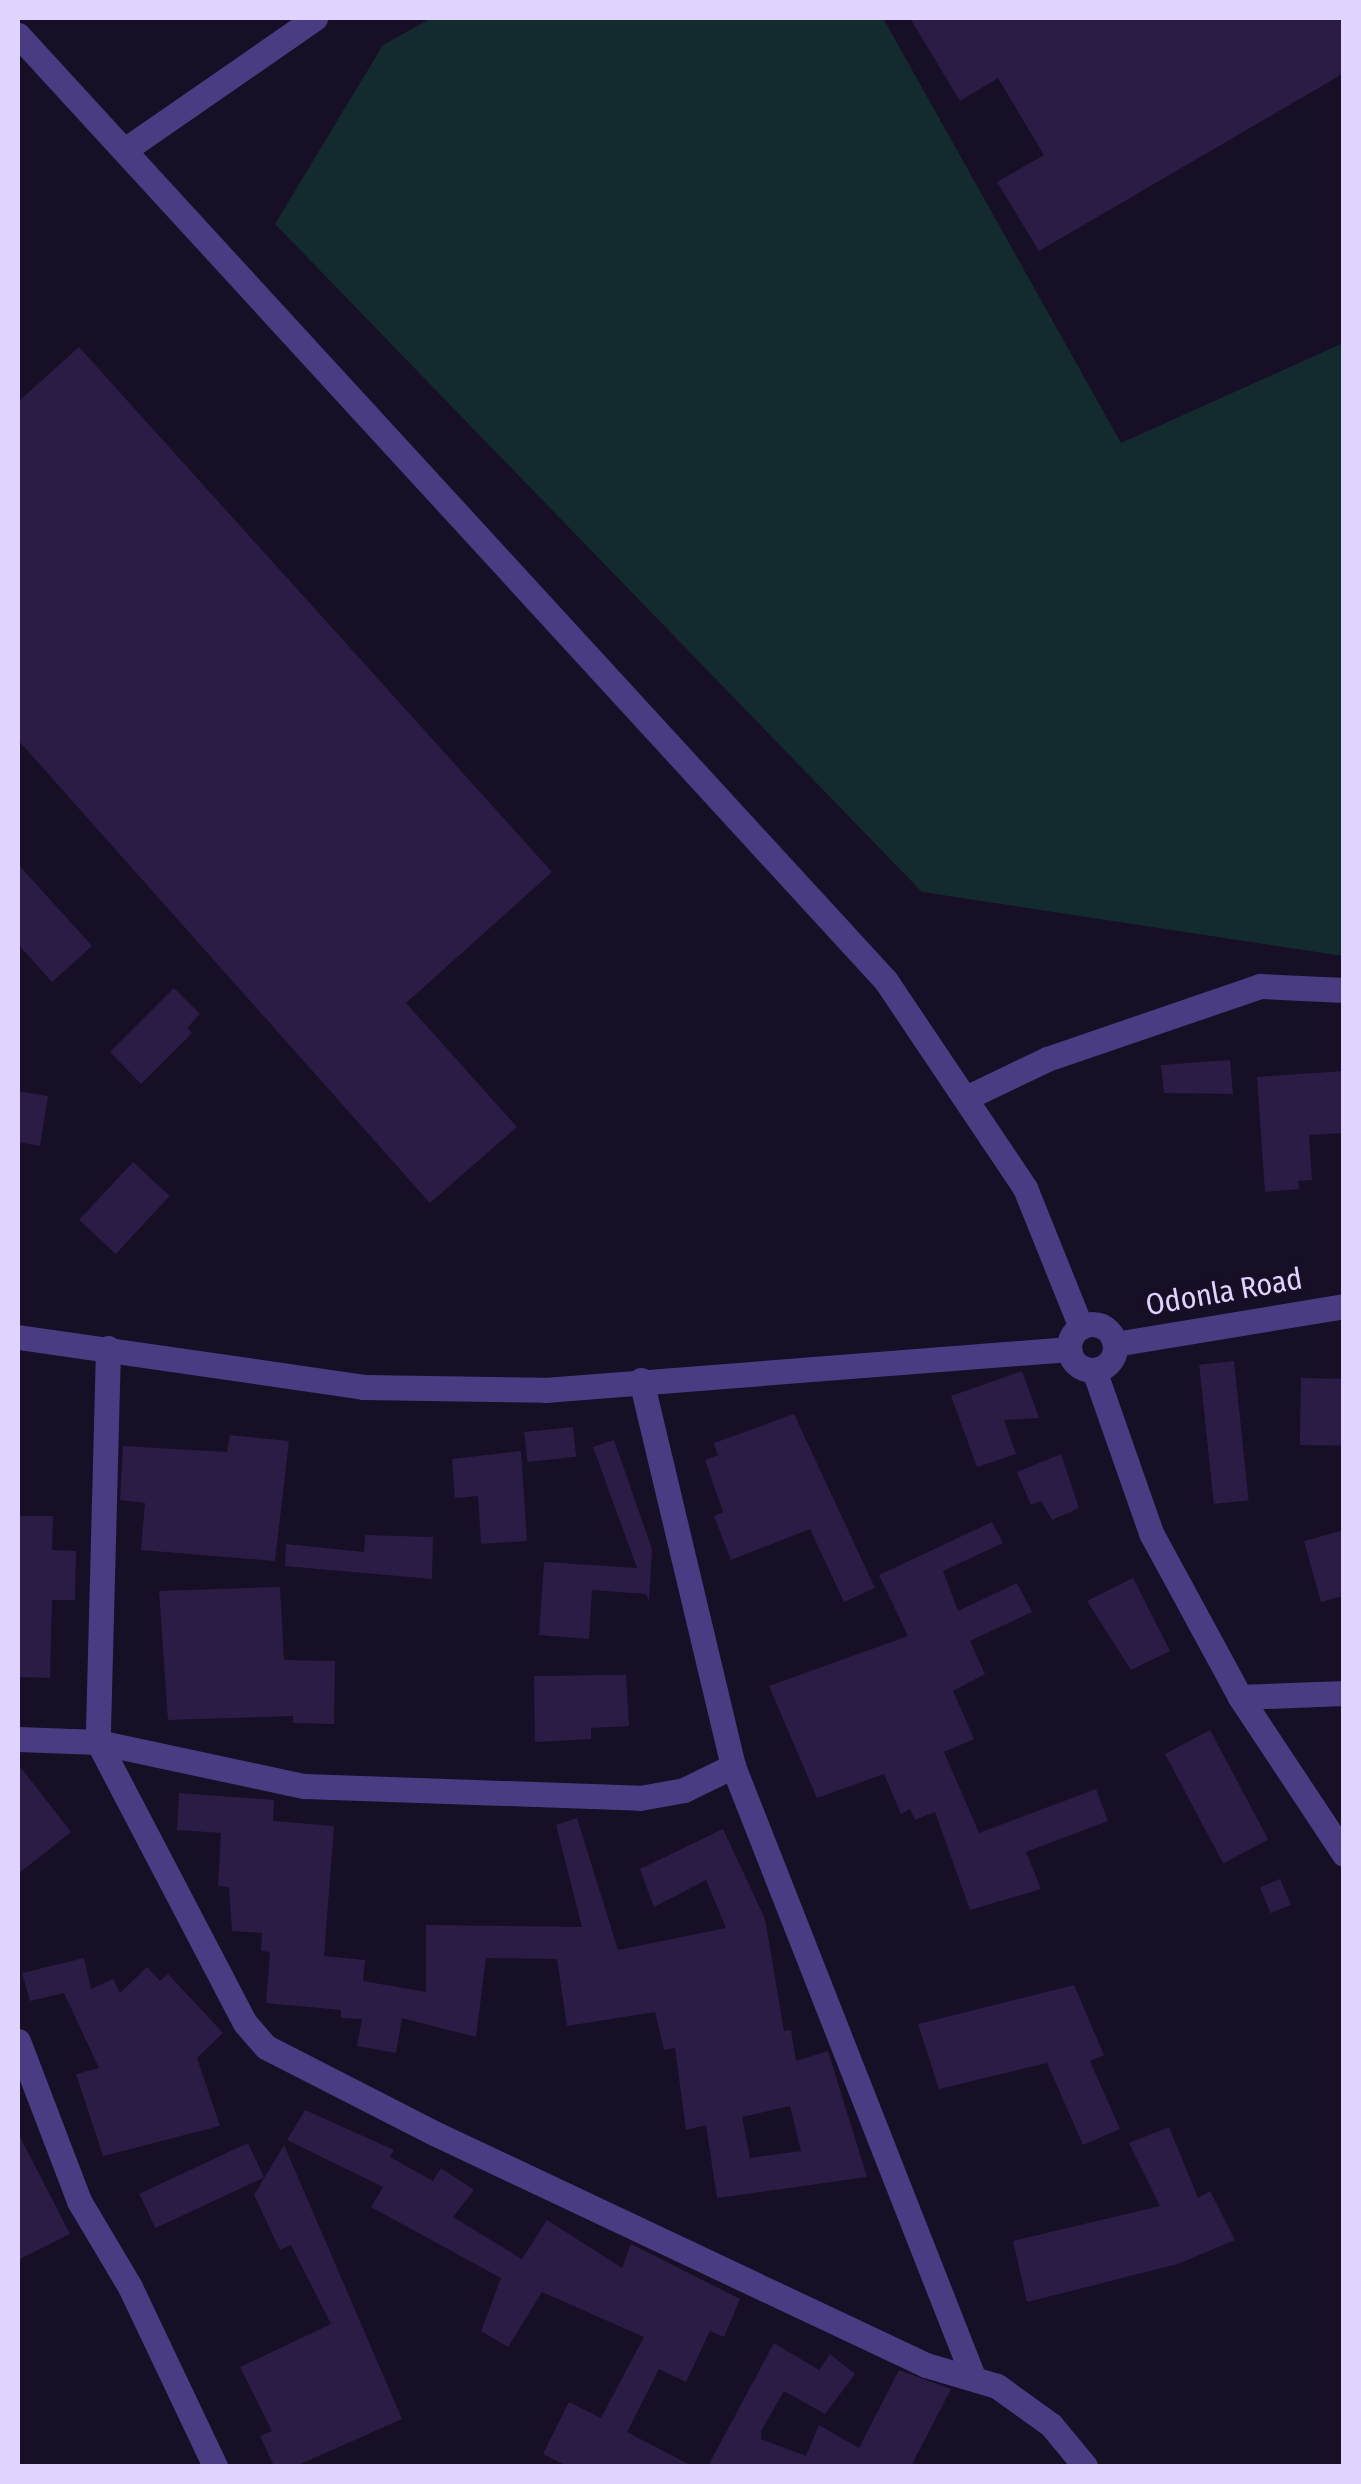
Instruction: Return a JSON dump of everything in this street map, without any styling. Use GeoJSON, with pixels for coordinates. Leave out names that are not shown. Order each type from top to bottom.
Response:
{"type":"FeatureCollection","features":[{"type":"Feature","properties":{"kind":"street"},"geometry":{"type":"LineString","coordinates":[[126,150],[315,18]]}},
{"type":"Feature","properties":{"kind":"street"},"geometry":{"type":"LineString","coordinates":[[18,35],[666,732],[886,981],[970,1096],[1024,1188],[1075,1338],[1078,1365],[1094,1370],[1110,1361],[1115,1344],[1106,1329],[1075,1338],[545,1390],[363,1387],[18,1337]]}},
{"type":"Feature","properties":{"kind":"street"},"geometry":{"type":"LineString","coordinates":[[970,1096],[1047,1058],[1260,986],[1344,990]]}},
{"type":"Feature","properties":{"kind":"street","name":"Odonla Road"},"geometry":{"type":"LineString","coordinates":[[1115,1344],[1344,1306]]}},
{"type":"Feature","properties":{"kind":"street"},"geometry":{"type":"LineString","coordinates":[[108,1348],[98,1742],[210,1963],[266,2047],[867,2338],[926,2365],[972,2374],[1052,2425],[1072,2463]]}},
{"type":"Feature","properties":{"kind":"street"},"geometry":{"type":"LineString","coordinates":[[1094,1370],[1151,1533],[1240,1697],[1344,1854]]}},
{"type":"Feature","properties":{"kind":"street"},"geometry":{"type":"LineString","coordinates":[[642,1380],[734,1766],[972,2374]]}},
{"type":"Feature","properties":{"kind":"street"},"geometry":{"type":"LineString","coordinates":[[1240,1697],[1344,1693]]}},
{"type":"Feature","properties":{"kind":"street"},"geometry":{"type":"LineString","coordinates":[[18,1739],[98,1742],[304,1786],[640,1798],[684,1790],[734,1766]]}},
{"type":"Feature","properties":{"kind":"street"},"geometry":{"type":"LineString","coordinates":[[18,2042],[79,2201],[130,2287],[214,2466]]}},
{"type":"Feature","properties":{"kind":"green space"},"geometry":{"type":"Polygon","coordinates":[[[432,18],[883,18],[1121,443],[1343,343],[1343,956],[922,892],[275,224],[383,45],[432,18]]]}},
{"type":"Feature","properties":{"kind":"building"},"geometry":{"type":"Polygon","coordinates":[[[910,18],[1344,18],[1344,73],[1039,251],[997,182],[1044,155],[998,78],[960,101],[910,18]]]}},
{"type":"Feature","properties":{"kind":"building"},"geometry":{"type":"Polygon","coordinates":[[[79,347],[552,872],[406,1003],[517,1127],[430,1203],[18,740],[18,402],[79,347]]]}},
{"type":"Feature","properties":{"kind":"building"},"geometry":{"type":"Polygon","coordinates":[[[18,864],[92,946],[52,982],[18,944],[18,864]]]}},
{"type":"Feature","properties":{"kind":"building"},"geometry":{"type":"Polygon","coordinates":[[[174,988],[200,1014],[187,1028],[192,1033],[141,1084],[110,1052],[174,988]]]}},
{"type":"Feature","properties":{"kind":"building"},"geometry":{"type":"Polygon","coordinates":[[[1230,1060],[1233,1094],[1164,1093],[1161,1065],[1230,1060]]]}},
{"type":"Feature","properties":{"kind":"building"},"geometry":{"type":"Polygon","coordinates":[[[1344,1071],[1344,1133],[1309,1135],[1312,1180],[1298,1181],[1299,1189],[1265,1192],[1257,1077],[1344,1071]]]}},
{"type":"Feature","properties":{"kind":"building"},"geometry":{"type":"Polygon","coordinates":[[[18,1091],[48,1096],[40,1146],[18,1142],[18,1091]]]}},
{"type":"Feature","properties":{"kind":"building"},"geometry":{"type":"Polygon","coordinates":[[[133,1162],[170,1196],[116,1254],[79,1220],[133,1162]]]}},
{"type":"Feature","properties":{"kind":"building"},"geometry":{"type":"Polygon","coordinates":[[[1234,1361],[1249,1500],[1214,1504],[1199,1365],[1234,1361]]]}},
{"type":"Feature","properties":{"kind":"building"},"geometry":{"type":"Polygon","coordinates":[[[1022,1371],[1039,1418],[1004,1420],[1016,1454],[977,1467],[951,1396],[1022,1371]]]}},
{"type":"Feature","properties":{"kind":"building"},"geometry":{"type":"Polygon","coordinates":[[[1301,1378],[1344,1379],[1343,1446],[1300,1445],[1301,1378]]]}},
{"type":"Feature","properties":{"kind":"building"},"geometry":{"type":"Polygon","coordinates":[[[794,1414],[875,1588],[844,1602],[810,1529],[731,1560],[714,1516],[723,1512],[705,1460],[718,1455],[714,1443],[794,1414]]]}},
{"type":"Feature","properties":{"kind":"building"},"geometry":{"type":"Polygon","coordinates":[[[573,1427],[576,1457],[527,1462],[524,1432],[573,1427]]]}},
{"type":"Feature","properties":{"kind":"building"},"geometry":{"type":"Polygon","coordinates":[[[230,1435],[289,1441],[275,1561],[141,1550],[145,1503],[120,1500],[123,1446],[227,1452],[230,1435]]]}},
{"type":"Feature","properties":{"kind":"building"},"geometry":{"type":"Polygon","coordinates":[[[614,1440],[652,1549],[649,1601],[646,1594],[592,1590],[589,1639],[539,1635],[544,1562],[637,1568],[593,1447],[614,1440]]]}},
{"type":"Feature","properties":{"kind":"building"},"geometry":{"type":"Polygon","coordinates":[[[521,1451],[527,1541],[481,1544],[478,1496],[455,1498],[452,1459],[521,1451]]]}},
{"type":"Feature","properties":{"kind":"building"},"geometry":{"type":"Polygon","coordinates":[[[1061,1454],[1079,1508],[1052,1520],[1041,1501],[1031,1505],[1017,1472],[1061,1454]]]}},
{"type":"Feature","properties":{"kind":"building"},"geometry":{"type":"Polygon","coordinates":[[[18,1516],[53,1516],[52,1550],[76,1551],[75,1600],[52,1600],[50,1678],[18,1677],[18,1516]]]}},
{"type":"Feature","properties":{"kind":"building"},"geometry":{"type":"Polygon","coordinates":[[[992,1522],[1003,1543],[943,1571],[958,1611],[1017,1583],[1032,1612],[970,1641],[985,1674],[953,1691],[974,1739],[944,1752],[979,1833],[1096,1789],[1108,1821],[1026,1852],[1041,1889],[970,1910],[935,1812],[915,1820],[910,1809],[901,1814],[884,1774],[817,1798],[769,1686],[908,1636],[879,1575],[992,1522]]]}},
{"type":"Feature","properties":{"kind":"building"},"geometry":{"type":"Polygon","coordinates":[[[1344,1530],[1344,1596],[1321,1602],[1304,1541],[1344,1530]]]}},
{"type":"Feature","properties":{"kind":"building"},"geometry":{"type":"Polygon","coordinates":[[[365,1535],[433,1537],[432,1579],[285,1566],[286,1544],[364,1552],[365,1535]]]}},
{"type":"Feature","properties":{"kind":"building"},"geometry":{"type":"Polygon","coordinates":[[[1133,1578],[1170,1651],[1131,1670],[1087,1601],[1133,1578]]]}},
{"type":"Feature","properties":{"kind":"building"},"geometry":{"type":"Polygon","coordinates":[[[280,1587],[284,1660],[335,1661],[334,1724],[293,1723],[293,1716],[168,1720],[159,1591],[280,1587]]]}},
{"type":"Feature","properties":{"kind":"building"},"geometry":{"type":"Polygon","coordinates":[[[626,1675],[629,1726],[591,1728],[591,1739],[535,1742],[534,1676],[626,1675]]]}},
{"type":"Feature","properties":{"kind":"building"},"geometry":{"type":"Polygon","coordinates":[[[1210,1730],[1268,1839],[1223,1863],[1165,1754],[1210,1730]]]}},
{"type":"Feature","properties":{"kind":"building"},"geometry":{"type":"Polygon","coordinates":[[[18,1764],[71,1832],[18,1874],[18,1764]]]}},
{"type":"Feature","properties":{"kind":"building"},"geometry":{"type":"Polygon","coordinates":[[[179,1793],[274,1800],[273,1821],[334,1826],[324,1956],[365,1960],[363,1981],[426,1992],[426,1925],[582,1927],[556,1825],[577,1818],[618,1950],[726,1928],[706,1880],[654,1907],[640,1869],[723,1829],[765,1919],[784,2031],[791,2030],[796,2061],[828,2051],[867,2177],[717,2198],[706,2125],[686,2130],[675,2048],[664,2050],[655,2012],[567,2026],[557,1959],[486,1958],[476,2037],[402,2018],[396,2053],[357,2046],[362,2019],[341,2018],[341,2010],[266,2003],[270,1952],[261,1951],[262,1933],[232,1931],[229,1887],[218,1886],[221,1833],[177,1830],[179,1793]],[[790,2106],[742,2117],[750,2158],[801,2151],[790,2106]]]}},
{"type":"Feature","properties":{"kind":"building"},"geometry":{"type":"Polygon","coordinates":[[[1280,1879],[1291,1905],[1271,1913],[1260,1888],[1280,1879]]]}},
{"type":"Feature","properties":{"kind":"building"},"geometry":{"type":"Polygon","coordinates":[[[84,1958],[91,1989],[113,1979],[120,1993],[147,1967],[160,1981],[168,1974],[223,2033],[197,2058],[220,2126],[103,2156],[76,2074],[99,2068],[64,1993],[30,2001],[22,1973],[84,1958]]]}},
{"type":"Feature","properties":{"kind":"building"},"geometry":{"type":"Polygon","coordinates":[[[1074,1985],[1104,2055],[1090,2061],[1120,2129],[1083,2145],[1047,2063],[939,2089],[918,2024],[1074,1985]]]}},
{"type":"Feature","properties":{"kind":"building"},"geometry":{"type":"Polygon","coordinates":[[[305,2110],[394,2150],[390,2157],[433,2181],[441,2168],[474,2190],[453,2217],[522,2259],[547,2220],[622,2268],[631,2244],[740,2299],[724,2337],[710,2331],[686,2382],[659,2369],[627,2432],[692,2466],[567,2466],[543,2454],[569,2402],[601,2418],[644,2337],[542,2292],[508,2347],[481,2331],[501,2278],[371,2207],[383,2187],[287,2140],[305,2110]]]}},
{"type":"Feature","properties":{"kind":"building"},"geometry":{"type":"Polygon","coordinates":[[[1169,2127],[1198,2198],[1210,2191],[1235,2240],[1178,2264],[1027,2302],[1013,2241],[1160,2206],[1129,2143],[1169,2127]]]}},
{"type":"Feature","properties":{"kind":"building"},"geometry":{"type":"Polygon","coordinates":[[[18,2133],[70,2234],[18,2260],[18,2133]]]}},
{"type":"Feature","properties":{"kind":"building"},"geometry":{"type":"Polygon","coordinates":[[[248,2143],[264,2177],[155,2228],[139,2194],[248,2143]]]}},
{"type":"Feature","properties":{"kind":"building"},"geometry":{"type":"Polygon","coordinates":[[[284,2145],[402,2419],[296,2466],[274,2466],[260,2436],[272,2431],[240,2367],[331,2324],[291,2245],[280,2250],[254,2195],[284,2145]]]}},
{"type":"Feature","properties":{"kind":"building"},"geometry":{"type":"Polygon","coordinates":[[[774,2343],[819,2370],[830,2354],[855,2374],[825,2414],[784,2391],[761,2431],[761,2439],[806,2456],[819,2425],[859,2448],[899,2370],[951,2389],[911,2466],[708,2466],[774,2343]]]}}]}
